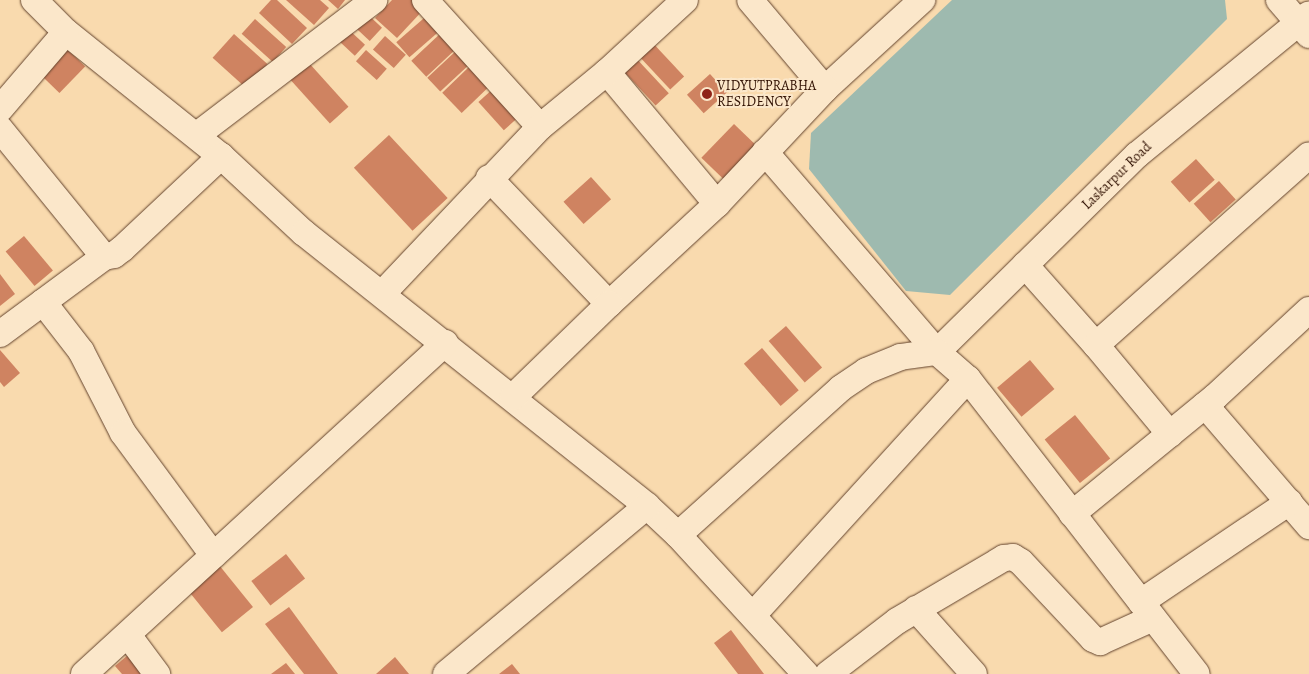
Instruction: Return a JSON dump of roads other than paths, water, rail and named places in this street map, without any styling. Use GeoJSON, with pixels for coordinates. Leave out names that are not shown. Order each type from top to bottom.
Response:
{"type":"FeatureCollection","features":[{"type":"Feature","properties":{"kind":"street"},"geometry":{"type":"LineString","coordinates":[[34,0],[66,32],[197,135],[304,233],[513,397],[647,506],[678,534],[806,674]]}},
{"type":"Feature","properties":{"kind":"street"},"geometry":{"type":"LineString","coordinates":[[197,135],[374,0]]}},
{"type":"Feature","properties":{"kind":"street"},"geometry":{"type":"LineString","coordinates":[[425,0],[540,127]]}},
{"type":"Feature","properties":{"kind":"street"},"geometry":{"type":"LineString","coordinates":[[382,294],[540,127],[607,72],[685,0]]}},
{"type":"Feature","properties":{"kind":"street"},"geometry":{"type":"LineString","coordinates":[[750,0],[824,89]]}},
{"type":"Feature","properties":{"kind":"street"},"geometry":{"type":"LineString","coordinates":[[513,397],[717,204],[824,89],[922,0]]}},
{"type":"Feature","properties":{"kind":"street"},"geometry":{"type":"LineString","coordinates":[[1279,0],[1305,24]]}},
{"type":"Feature","properties":{"kind":"street","name":"Laskarpur Road"},"geometry":{"type":"LineString","coordinates":[[937,352],[1136,155],[1216,87],[1305,24]]}},
{"type":"Feature","properties":{"kind":"street"},"geometry":{"type":"LineString","coordinates":[[0,109],[66,32]]}},
{"type":"Feature","properties":{"kind":"street"},"geometry":{"type":"LineString","coordinates":[[607,72],[717,204]]}},
{"type":"Feature","properties":{"kind":"street"},"geometry":{"type":"LineString","coordinates":[[0,128],[104,257]]}},
{"type":"Feature","properties":{"kind":"street"},"geometry":{"type":"LineString","coordinates":[[765,152],[937,352],[968,379],[1197,674]]}},
{"type":"Feature","properties":{"kind":"street"},"geometry":{"type":"LineString","coordinates":[[1096,345],[1309,155]]}},
{"type":"Feature","properties":{"kind":"street"},"geometry":{"type":"LineString","coordinates":[[0,334],[104,257],[114,255],[122,249],[221,156]]}},
{"type":"Feature","properties":{"kind":"street"},"geometry":{"type":"LineString","coordinates":[[490,178],[610,304]]}},
{"type":"Feature","properties":{"kind":"street"},"geometry":{"type":"LineString","coordinates":[[1025,266],[1096,345],[1170,434]]}},
{"type":"Feature","properties":{"kind":"street"},"geometry":{"type":"LineString","coordinates":[[43,302],[81,351],[123,433],[213,555]]}},
{"type":"Feature","properties":{"kind":"street"},"geometry":{"type":"LineString","coordinates":[[1072,514],[1206,405],[1309,310]]}},
{"type":"Feature","properties":{"kind":"street"},"geometry":{"type":"LineString","coordinates":[[84,674],[445,343]]}},
{"type":"Feature","properties":{"kind":"street"},"geometry":{"type":"LineString","coordinates":[[678,534],[841,388],[884,362],[937,352]]}},
{"type":"Feature","properties":{"kind":"street"},"geometry":{"type":"LineString","coordinates":[[753,615],[968,379]]}},
{"type":"Feature","properties":{"kind":"street"},"geometry":{"type":"LineString","coordinates":[[1206,405],[1309,526]]}},
{"type":"Feature","properties":{"kind":"street"},"geometry":{"type":"LineString","coordinates":[[828,674],[874,636],[916,609],[992,564],[1013,557],[1100,642],[1147,610],[1289,502]]}},
{"type":"Feature","properties":{"kind":"street"},"geometry":{"type":"LineString","coordinates":[[446,674],[647,506]]}},
{"type":"Feature","properties":{"kind":"street"},"geometry":{"type":"LineString","coordinates":[[916,609],[974,674]]}},
{"type":"Feature","properties":{"kind":"street"},"geometry":{"type":"LineString","coordinates":[[128,634],[157,674]]}},
{"type":"Feature","properties":{"kind":"place","name":"VIDYUTPRABHA RESIDENCY"},"geometry":{"type":"Point","coordinates":[707,94]}}]}
